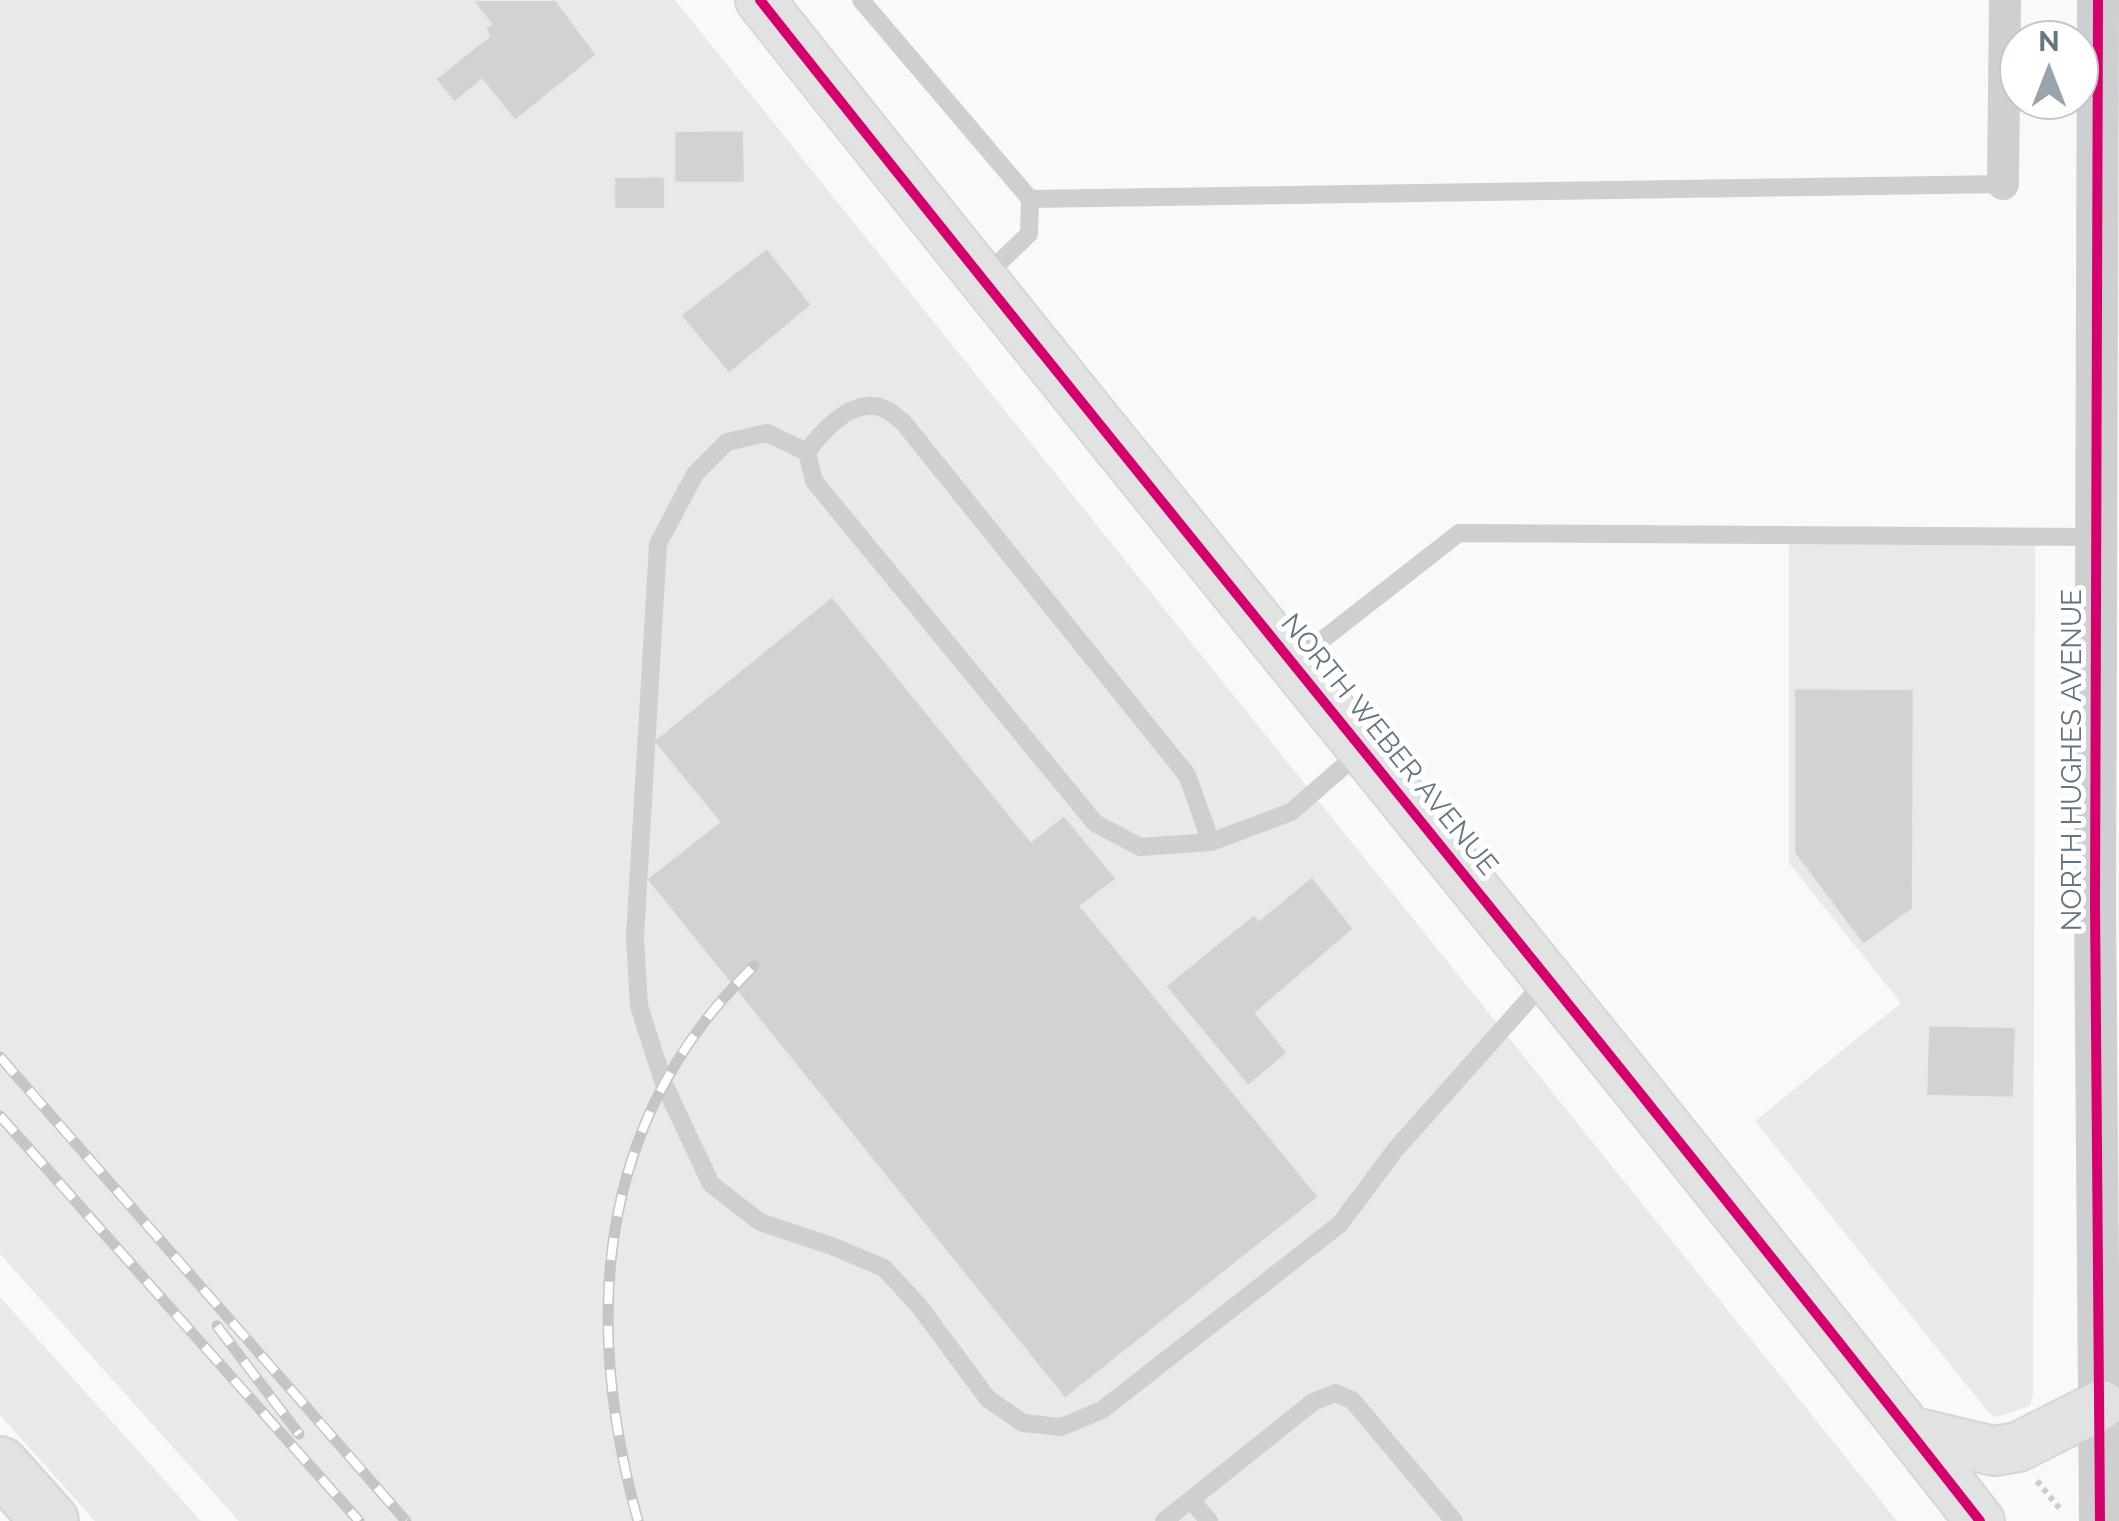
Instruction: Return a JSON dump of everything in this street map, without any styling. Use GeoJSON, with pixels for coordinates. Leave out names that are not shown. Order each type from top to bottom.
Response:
{"type":"FeatureCollection","features":[{"type":"Feature","properties":{"kind":"highway"},"geometry":{"type":"LineString","coordinates":[[0,1465],[50,1521]]}},
{"type":"Feature","properties":{"kind":"main road","name":"NORTH WEBER AVENUE"},"geometry":{"type":"LineString","coordinates":[[760,0],[1980,1521]]}},
{"type":"Feature","properties":{"kind":"main road"},"geometry":{"type":"LineString","coordinates":[[1910,1432],[1994,1451],[2018,1447],[2110,1406]]}},
{"type":"Feature","properties":{"kind":"street"},"geometry":{"type":"LineString","coordinates":[[2003,184],[2005,0]]}},
{"type":"Feature","properties":{"kind":"street","name":"NORTH HUGHES AVENUE"},"geometry":{"type":"LineString","coordinates":[[2080,1516],[2110,1406],[2107,903],[2096,536],[2098,0]]}},
{"type":"Feature","properties":{"kind":"lane"},"geometry":{"type":"LineString","coordinates":[[861,0],[1030,199],[1029,234],[981,280]]}},
{"type":"Feature","properties":{"kind":"lane"},"geometry":{"type":"LineString","coordinates":[[1030,199],[2003,184]]}},
{"type":"Feature","properties":{"kind":"lane"},"geometry":{"type":"LineString","coordinates":[[1211,842],[1187,775],[904,422],[884,408],[866,406],[825,426],[807,452],[814,481],[1095,824],[1140,847],[1211,842],[1291,812],[1364,749]]}},
{"type":"Feature","properties":{"kind":"lane"},"geometry":{"type":"LineString","coordinates":[[807,452],[768,434],[727,442],[694,474],[658,544],[635,937],[639,1006],[664,1084],[711,1184],[760,1222],[884,1268],[919,1306],[988,1399],[1023,1422],[1061,1427],[1102,1410],[1340,1224],[1395,1150],[1548,979]]}},
{"type":"Feature","properties":{"kind":"lane"},"geometry":{"type":"LineString","coordinates":[[1293,663],[1459,533],[2096,536]]}},
{"type":"Feature","properties":{"kind":"lane"},"geometry":{"type":"LineString","coordinates":[[1164,1521],[1313,1402],[1335,1394],[1352,1400],[1454,1521]]}},
{"type":"Feature","properties":{"kind":"lane"},"geometry":{"type":"LineString","coordinates":[[1191,1500],[1210,1521]]}},
{"type":"Feature","properties":{"kind":"path"},"geometry":{"type":"LineString","coordinates":[[2033,1477],[2080,1516]]}},
{"type":"Feature","properties":{"kind":"shaded area"},"geometry":{"type":"Polygon","coordinates":[[[0,0],[675,0],[1897,1521],[239,1521],[0,1254],[0,0]]]}},
{"type":"Feature","properties":{"kind":"shaded area"},"geometry":{"type":"Polygon","coordinates":[[[2035,538],[2033,1394],[2030,1406],[1997,1417],[1989,1413],[1755,1121],[1901,1003],[1789,863],[1789,539],[2035,538]]]}},
{"type":"Feature","properties":{"kind":"shaded area"},"geometry":{"type":"Polygon","coordinates":[[[0,1297],[201,1521],[95,1521],[0,1415],[0,1297]]]}},
{"type":"Feature","properties":{"kind":"building"},"geometry":{"type":"Polygon","coordinates":[[[472,0],[556,0],[597,55],[515,121],[482,80],[454,103],[435,79],[489,36],[485,27],[491,24],[472,0]]]}},
{"type":"Feature","properties":{"kind":"building"},"geometry":{"type":"Polygon","coordinates":[[[744,130],[745,183],[674,183],[674,131],[744,130]]]}},
{"type":"Feature","properties":{"kind":"building"},"geometry":{"type":"Polygon","coordinates":[[[665,176],[665,209],[614,209],[614,177],[665,176]]]}},
{"type":"Feature","properties":{"kind":"building"},"geometry":{"type":"Polygon","coordinates":[[[767,248],[812,305],[729,374],[680,315],[767,248]]]}},
{"type":"Feature","properties":{"kind":"building"},"geometry":{"type":"Polygon","coordinates":[[[832,596],[1031,841],[1064,815],[1117,879],[1081,906],[1319,1197],[1065,1399],[646,879],[719,822],[653,741],[832,596]]]}},
{"type":"Feature","properties":{"kind":"building"},"geometry":{"type":"Polygon","coordinates":[[[1794,688],[1914,689],[1913,909],[1863,945],[1794,853],[1794,688]]]}},
{"type":"Feature","properties":{"kind":"building"},"geometry":{"type":"Polygon","coordinates":[[[1312,876],[1354,929],[1256,1013],[1288,1053],[1248,1086],[1165,986],[1254,914],[1259,920],[1312,876]]]}},
{"type":"Feature","properties":{"kind":"building"},"geometry":{"type":"Polygon","coordinates":[[[1928,1025],[2016,1027],[2014,1098],[1926,1096],[1928,1025]]]}},
{"type":"Feature","properties":{"kind":"railway"},"geometry":{"type":"LineString","coordinates":[[638,1521],[620,1445],[610,1370],[608,1297],[616,1225],[633,1156],[661,1089],[701,1026],[754,966]]}},
{"type":"Feature","properties":{"kind":"railway"},"geometry":{"type":"LineString","coordinates":[[0,1057],[406,1521]]}},
{"type":"Feature","properties":{"kind":"railway"},"geometry":{"type":"LineString","coordinates":[[0,1116],[359,1521]]}},
{"type":"Feature","properties":{"kind":"railway"},"geometry":{"type":"LineString","coordinates":[[217,1326],[299,1434]]}},
{"type":"Feature","properties":{"kind":"cycle path"},"geometry":{"type":"LineString","coordinates":[[760,0],[1980,1521]]}},
{"type":"Feature","properties":{"kind":"cycle path"},"geometry":{"type":"LineString","coordinates":[[2098,0],[2095,903],[2100,1521]]}}]}
